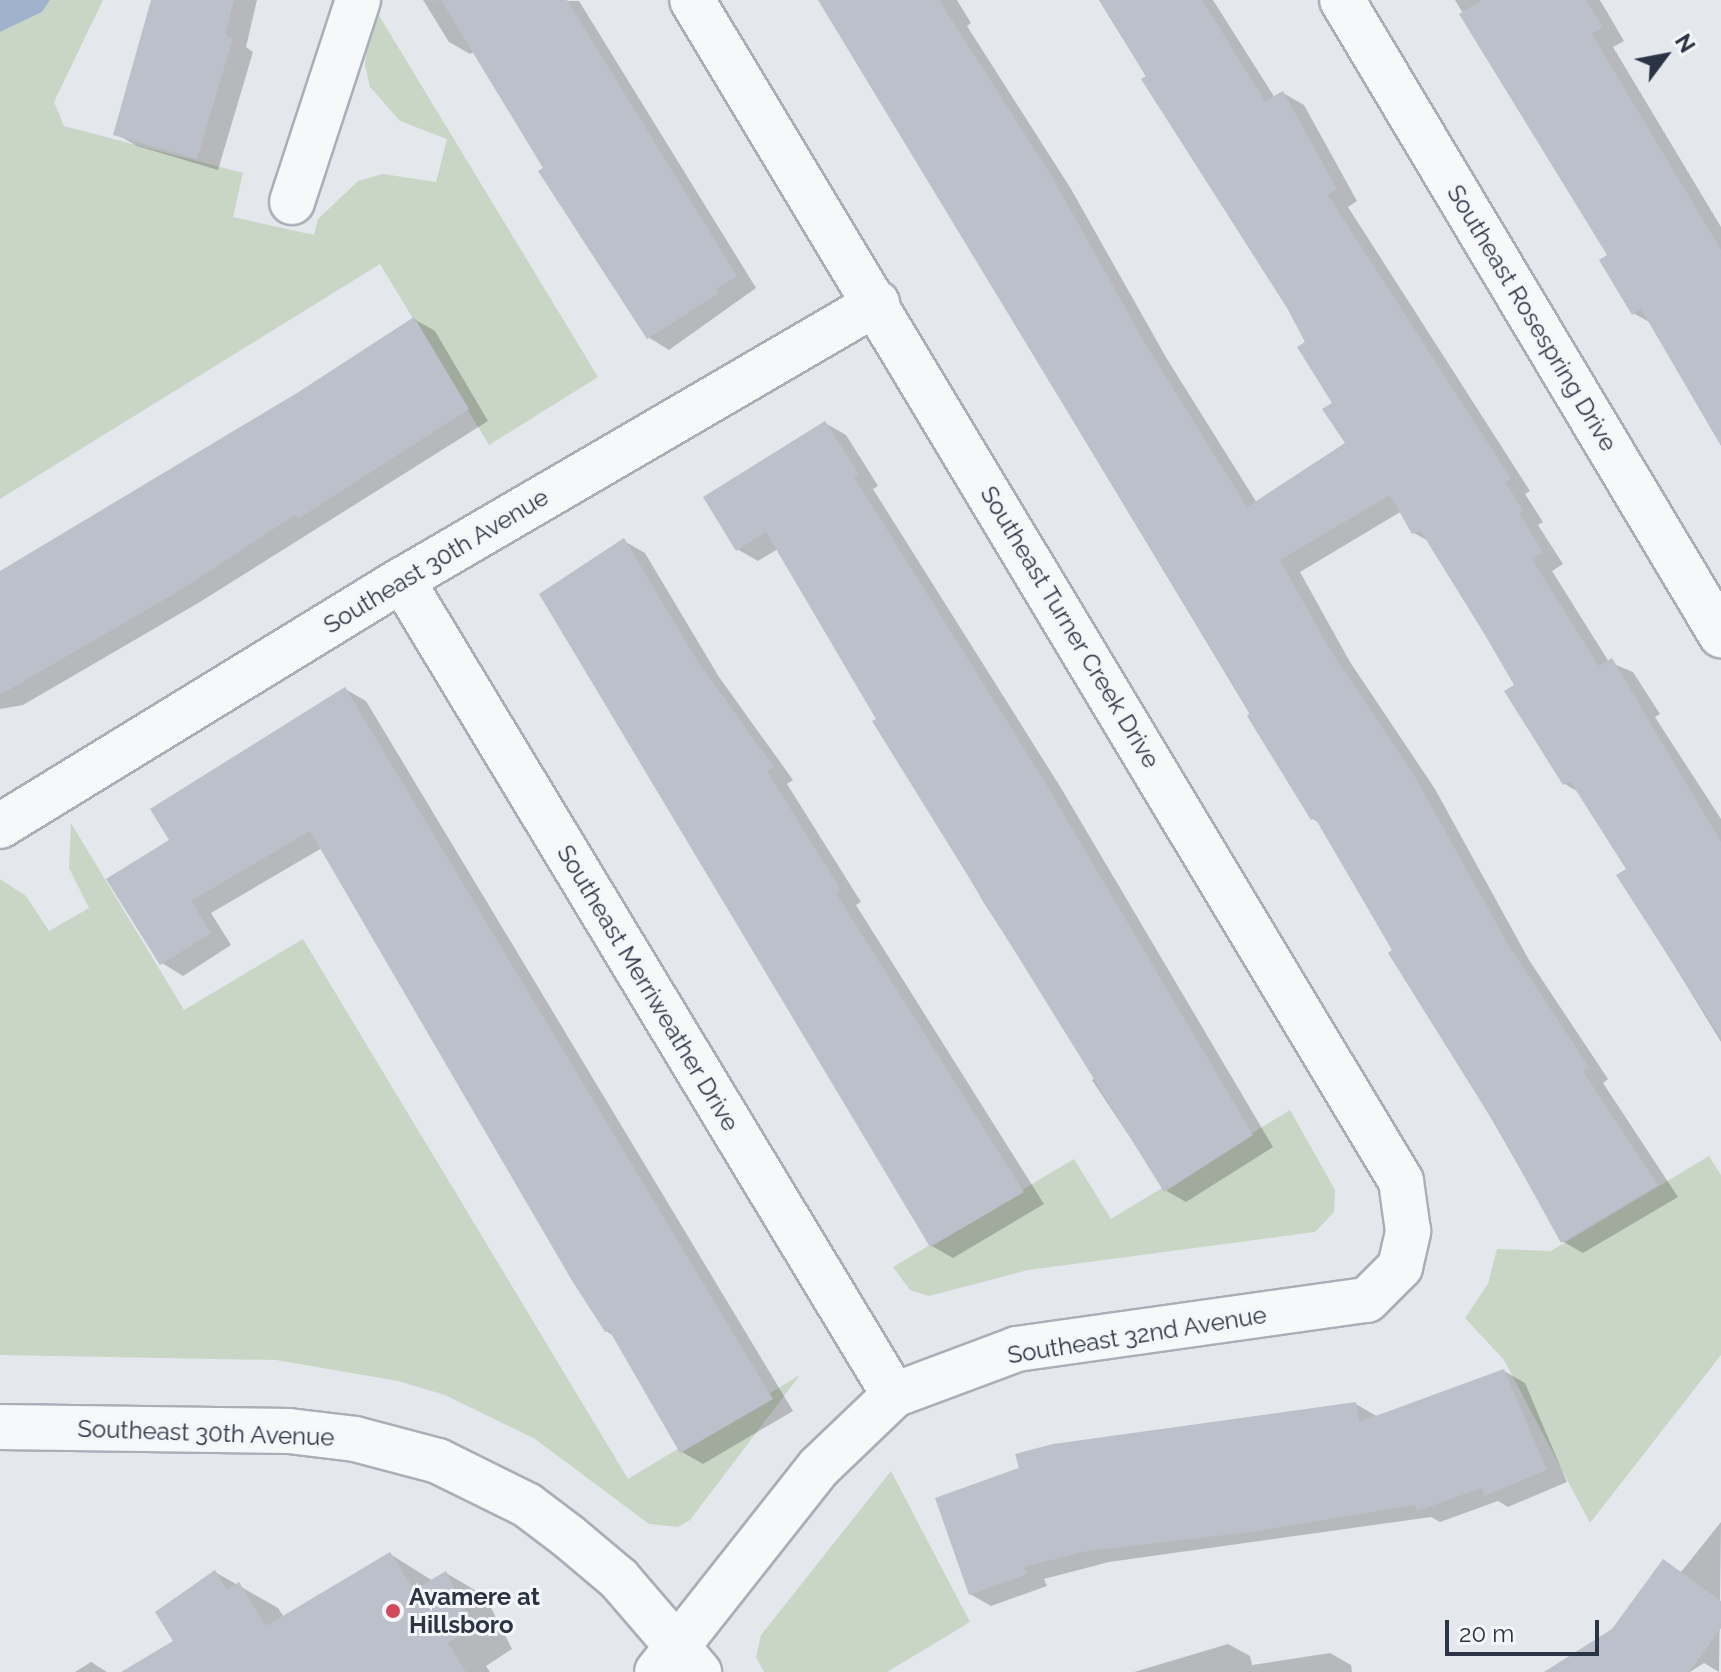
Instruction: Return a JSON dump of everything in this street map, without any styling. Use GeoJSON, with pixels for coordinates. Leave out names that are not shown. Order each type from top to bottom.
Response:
{"type":"FeatureCollection","features":[{"type":"Feature","properties":{"kind":"street"},"geometry":{"type":"LineString","coordinates":[[292,202],[358,0]]}},
{"type":"Feature","properties":{"kind":"street","name":"Southeast Turner Creek Drive"},"geometry":{"type":"LineString","coordinates":[[692,0],[877,303],[1401,1181],[1408,1231],[1400,1267]]}},
{"type":"Feature","properties":{"kind":"street","name":"Southeast Rosespring Drive"},"geometry":{"type":"LineString","coordinates":[[1342,0],[1721,635]]}},
{"type":"Feature","properties":{"kind":"street","name":"Southeast 30th Avenue"},"geometry":{"type":"LineString","coordinates":[[0,826],[402,580],[877,303]]}},
{"type":"Feature","properties":{"kind":"street","name":"Southeast Merriweather Drive"},"geometry":{"type":"LineString","coordinates":[[402,580],[894,1395]]}},
{"type":"Feature","properties":{"kind":"street","name":"Southeast 32nd Avenue"},"geometry":{"type":"LineString","coordinates":[[679,1663],[819,1467],[894,1395],[1017,1349],[1367,1300],[1400,1267]]}},
{"type":"Feature","properties":{"kind":"street","name":"Southeast 30th Avenue"},"geometry":{"type":"LineString","coordinates":[[0,1427],[289,1431],[412,1452],[479,1479],[527,1505],[619,1579],[679,1663]]}},
{"type":"Feature","properties":{"kind":"green space"},"geometry":{"type":"Polygon","coordinates":[[[50,0],[103,0],[54,102],[64,126],[243,173],[233,217],[314,235],[318,219],[358,181],[383,174],[436,182],[447,139],[400,121],[370,87],[365,65],[372,4],[598,377],[489,445],[380,264],[0,499],[0,32],[42,12],[50,0]]]}},
{"type":"Feature","properties":{"kind":"green space"},"geometry":{"type":"Polygon","coordinates":[[[71,823],[184,1010],[303,939],[628,1479],[800,1375],[690,1520],[678,1527],[649,1524],[535,1439],[445,1395],[398,1381],[276,1360],[0,1355],[0,879],[26,896],[49,931],[89,908],[69,868],[71,823]]]}},
{"type":"Feature","properties":{"kind":"green space"},"geometry":{"type":"Polygon","coordinates":[[[1290,1110],[1335,1190],[1334,1212],[1315,1232],[1028,1270],[929,1296],[910,1290],[893,1267],[1074,1159],[1111,1219],[1290,1110]]]}},
{"type":"Feature","properties":{"kind":"green space"},"geometry":{"type":"Polygon","coordinates":[[[1709,1156],[1721,1175],[1721,1355],[1590,1523],[1504,1360],[1465,1318],[1488,1284],[1497,1249],[1551,1251],[1709,1156]]]}},
{"type":"Feature","properties":{"kind":"green space"},"geometry":{"type":"Polygon","coordinates":[[[891,1471],[970,1622],[887,1672],[764,1672],[756,1657],[761,1635],[891,1471]]]}},
{"type":"Feature","properties":{"kind":"water"},"geometry":{"type":"Polygon","coordinates":[[[0,0],[50,0],[42,12],[0,32],[0,0]]]}},
{"type":"Feature","properties":{"kind":"building"},"geometry":{"type":"Polygon","coordinates":[[[151,0],[234,0],[225,35],[233,38],[197,159],[113,135],[151,0]]]}},
{"type":"Feature","properties":{"kind":"building"},"geometry":{"type":"Polygon","coordinates":[[[441,0],[567,0],[737,276],[716,289],[719,293],[647,339],[538,171],[543,168],[441,0]]]}},
{"type":"Feature","properties":{"kind":"building"},"geometry":{"type":"Polygon","coordinates":[[[818,0],[939,0],[1051,175],[1146,345],[1247,507],[1345,443],[1322,409],[1332,403],[1297,347],[1305,342],[1287,308],[1141,79],[1146,76],[1099,0],[1202,0],[1265,101],[1283,91],[1337,189],[1328,195],[1511,479],[1505,482],[1523,510],[1519,513],[1543,552],[1532,559],[1599,666],[1612,658],[1721,842],[1721,1038],[1616,875],[1626,869],[1570,781],[1563,785],[1504,691],[1514,685],[1485,635],[1420,530],[1412,534],[1390,495],[1280,560],[1329,648],[1414,775],[1509,946],[1589,1067],[1583,1071],[1658,1185],[1561,1243],[1501,1134],[1388,953],[1392,950],[1315,818],[1311,820],[1247,716],[1250,713],[818,0]]]}},
{"type":"Feature","properties":{"kind":"building"},"geometry":{"type":"Polygon","coordinates":[[[1482,0],[1586,0],[1603,27],[1592,34],[1721,250],[1721,446],[1641,309],[1632,315],[1599,260],[1607,255],[1459,14],[1482,0]]]}},
{"type":"Feature","properties":{"kind":"building"},"geometry":{"type":"Polygon","coordinates":[[[414,317],[469,409],[298,519],[295,515],[179,591],[0,695],[0,571],[297,393],[414,317]]]}},
{"type":"Feature","properties":{"kind":"building"},"geometry":{"type":"Polygon","coordinates":[[[825,421],[859,474],[854,477],[1040,774],[1253,1135],[1164,1192],[872,721],[876,719],[766,532],[736,551],[703,497],[825,421]]]}},
{"type":"Feature","properties":{"kind":"building"},"geometry":{"type":"Polygon","coordinates":[[[624,538],[698,662],[774,767],[767,771],[841,890],[836,893],[1024,1192],[930,1247],[539,594],[624,538]]]}},
{"type":"Feature","properties":{"kind":"building"},"geometry":{"type":"Polygon","coordinates":[[[345,687],[773,1399],[680,1453],[609,1330],[605,1332],[571,1279],[310,831],[191,901],[211,933],[160,965],[106,879],[169,840],[150,809],[345,687]]]}},
{"type":"Feature","properties":{"kind":"building"},"geometry":{"type":"Polygon","coordinates":[[[1504,1369],[1547,1470],[1485,1496],[1482,1488],[1417,1511],[1415,1505],[1251,1532],[1087,1551],[1024,1567],[1027,1574],[969,1595],[935,1498],[1019,1468],[1015,1454],[1053,1444],[1356,1402],[1359,1422],[1504,1369]]]}},
{"type":"Feature","properties":{"kind":"building","name":"Avamere at Hillsboro"},"geometry":{"type":"Polygon","coordinates":[[[390,1552],[414,1590],[446,1571],[474,1626],[448,1643],[466,1672],[121,1672],[173,1641],[155,1612],[215,1570],[227,1590],[239,1582],[266,1626],[390,1552]]]}},
{"type":"Feature","properties":{"kind":"building"},"geometry":{"type":"Polygon","coordinates":[[[1663,1559],[1721,1601],[1721,1628],[1689,1672],[1544,1672],[1612,1629],[1663,1559]]]}},
{"type":"Feature","properties":{"kind":"place","name":"Avamere at Hillsboro"},"geometry":{"type":"Point","coordinates":[393,1611]}}]}
